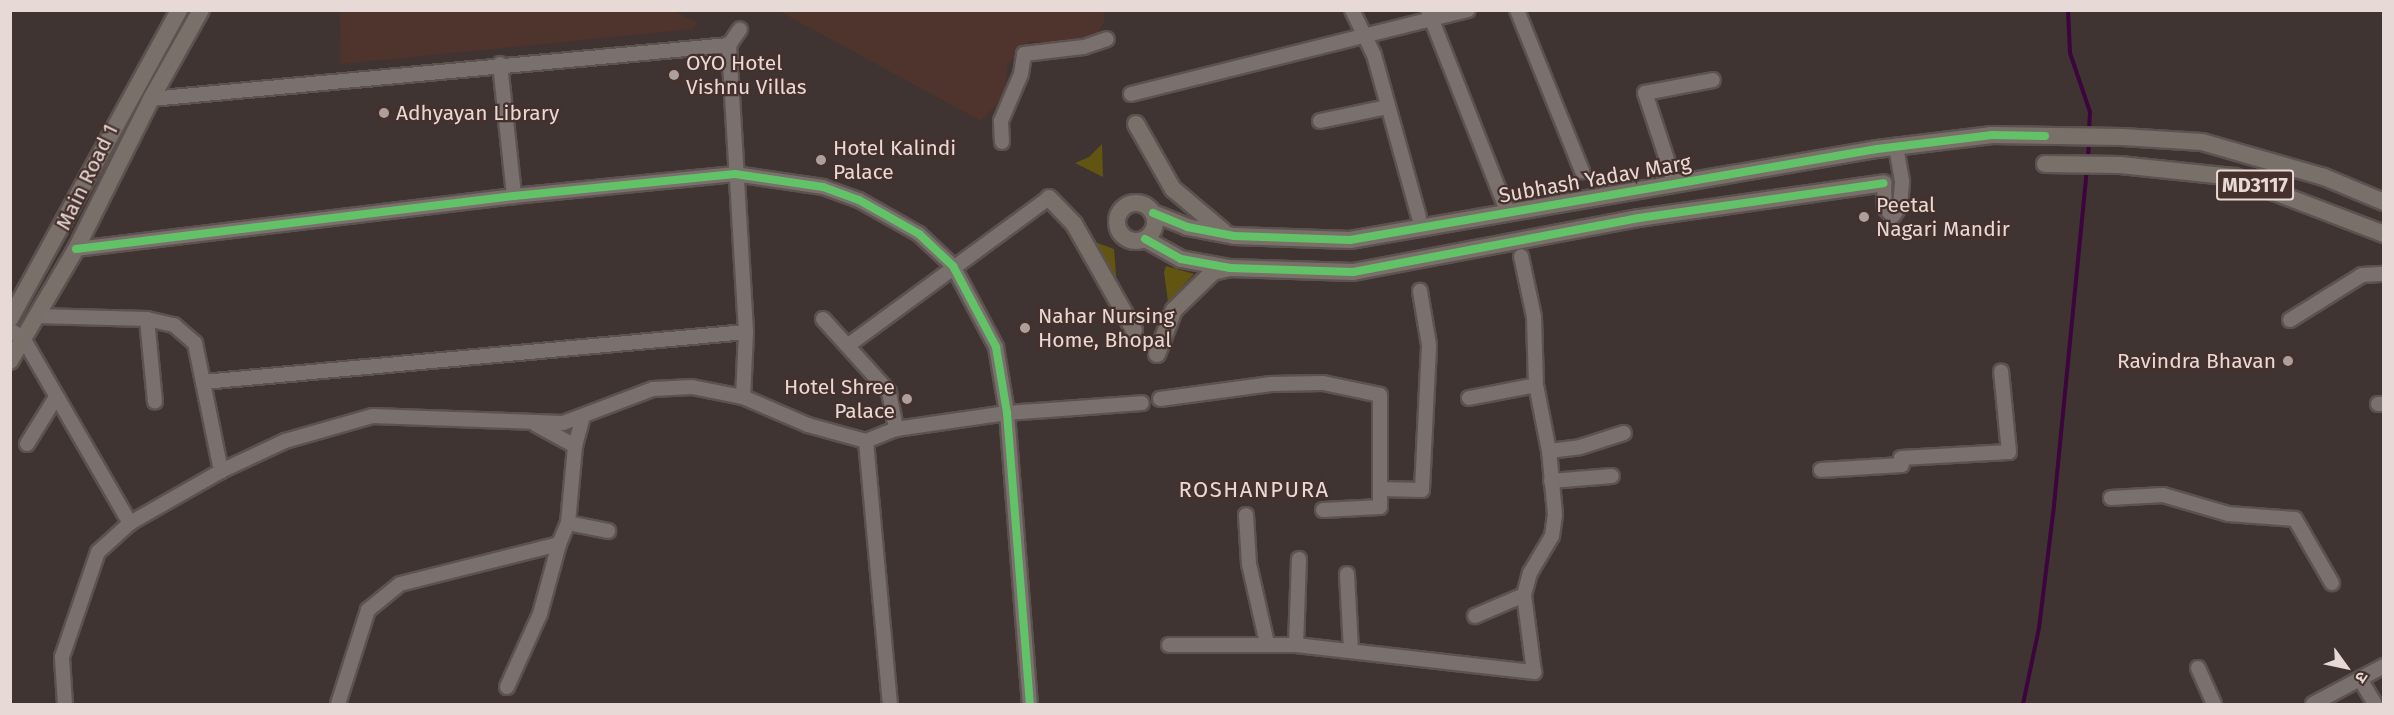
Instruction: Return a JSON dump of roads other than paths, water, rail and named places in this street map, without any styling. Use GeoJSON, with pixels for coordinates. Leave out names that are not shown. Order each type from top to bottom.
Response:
{"type":"FeatureCollection","features":[{"type":"Feature","properties":{"kind":"main road","name":"Main Road 1"},"geometry":{"type":"LineString","coordinates":[[10,319],[179,10]]}},
{"type":"Feature","properties":{"kind":"main road","name":"Main Road 1"},"geometry":{"type":"LineString","coordinates":[[10,362],[17,334],[37,316],[76,249],[151,99],[201,10]]}},
{"type":"Feature","properties":{"kind":"main road"},"geometry":{"type":"LineString","coordinates":[[1136,124],[1173,189],[1212,224],[1234,236]]}},
{"type":"Feature","properties":{"kind":"main road","name":"Subhash Yadav Marg"},"geometry":{"type":"LineString","coordinates":[[1153,213],[1187,227],[1234,236],[1350,240],[1896,146],[1992,135],[2122,136],[2212,145],[2324,177],[2384,202]]}},
{"type":"Feature","properties":{"kind":"main road","name":"MD3117"},"geometry":{"type":"LineString","coordinates":[[2045,164],[2120,165],[2235,177],[2384,234]]}},
{"type":"Feature","properties":{"kind":"main road","name":"MD3117"},"geometry":{"type":"LineString","coordinates":[[1153,213],[1134,203],[1118,217],[1124,237],[1138,242],[1145,239],[1181,259],[1230,268],[1353,272],[1639,218],[1884,183]]}},
{"type":"Feature","properties":{"kind":"main road"},"geometry":{"type":"LineString","coordinates":[[1049,198],[1080,233],[1134,330]]}},
{"type":"Feature","properties":{"kind":"main road"},"geometry":{"type":"LineString","coordinates":[[1145,239],[1155,228],[1153,213]]}},
{"type":"Feature","properties":{"kind":"main road"},"geometry":{"type":"LineString","coordinates":[[1157,354],[1174,310],[1213,272],[1230,268]]}},
{"type":"Feature","properties":{"kind":"street"},"geometry":{"type":"LineString","coordinates":[[1352,10],[1366,36],[1419,217]]}},
{"type":"Feature","properties":{"kind":"street"},"geometry":{"type":"LineString","coordinates":[[1131,94],[1366,36],[1430,15],[1468,10]]}},
{"type":"Feature","properties":{"kind":"street"},"geometry":{"type":"LineString","coordinates":[[1517,10],[1582,171]]}},
{"type":"Feature","properties":{"kind":"street"},"geometry":{"type":"LineString","coordinates":[[1430,15],[1508,213]]}},
{"type":"Feature","properties":{"kind":"street"},"geometry":{"type":"LineString","coordinates":[[740,29],[729,45],[746,332],[743,397]]}},
{"type":"Feature","properties":{"kind":"street"},"geometry":{"type":"LineString","coordinates":[[1002,142],[1001,121],[1021,74],[1024,54],[1084,47],[1107,39]]}},
{"type":"Feature","properties":{"kind":"street"},"geometry":{"type":"LineString","coordinates":[[151,99],[500,64],[729,45]]}},
{"type":"Feature","properties":{"kind":"street"},"geometry":{"type":"LineString","coordinates":[[500,64],[514,196]]}},
{"type":"Feature","properties":{"kind":"street"},"geometry":{"type":"LineString","coordinates":[[1674,184],[1645,93],[1713,80]]}},
{"type":"Feature","properties":{"kind":"street"},"geometry":{"type":"LineString","coordinates":[[1320,122],[1386,107]]}},
{"type":"Feature","properties":{"kind":"street"},"geometry":{"type":"LineString","coordinates":[[1884,183],[1885,208],[1893,216],[1900,206],[1902,181],[1896,146]]}},
{"type":"Feature","properties":{"kind":"street"},"geometry":{"type":"LineString","coordinates":[[76,249],[514,196],[735,174],[823,187],[859,200],[920,234],[953,266],[996,347],[1007,413],[1030,705]]}},
{"type":"Feature","properties":{"kind":"street"},"geometry":{"type":"LineString","coordinates":[[850,344],[953,266],[1049,198]]}},
{"type":"Feature","properties":{"kind":"street"},"geometry":{"type":"LineString","coordinates":[[1169,645],[1267,643],[1296,645],[1534,672],[1524,595],[1530,573],[1552,536],[1555,514],[1549,451],[1536,386],[1534,317],[1521,256]]}},
{"type":"Feature","properties":{"kind":"street"},"geometry":{"type":"LineString","coordinates":[[2290,320],[2362,275],[2384,274]]}},
{"type":"Feature","properties":{"kind":"street"},"geometry":{"type":"LineString","coordinates":[[1381,489],[1422,490],[1429,345],[1420,291]]}},
{"type":"Feature","properties":{"kind":"street"},"geometry":{"type":"LineString","coordinates":[[37,316],[147,319],[174,325],[195,343],[221,471]]}},
{"type":"Feature","properties":{"kind":"street"},"geometry":{"type":"LineString","coordinates":[[147,319],[155,402]]}},
{"type":"Feature","properties":{"kind":"street"},"geometry":{"type":"LineString","coordinates":[[823,319],[850,344],[889,392],[896,429]]}},
{"type":"Feature","properties":{"kind":"street"},"geometry":{"type":"LineString","coordinates":[[203,382],[746,332]]}},
{"type":"Feature","properties":{"kind":"street"},"geometry":{"type":"LineString","coordinates":[[17,334],[130,523]]}},
{"type":"Feature","properties":{"kind":"street"},"geometry":{"type":"LineString","coordinates":[[1821,470],[2009,452],[2001,371]]}},
{"type":"Feature","properties":{"kind":"street"},"geometry":{"type":"LineString","coordinates":[[1160,399],[1271,384],[1323,383],[1380,395],[1380,507],[1323,510]]}},
{"type":"Feature","properties":{"kind":"street"},"geometry":{"type":"LineString","coordinates":[[1469,398],[1536,386]]}},
{"type":"Feature","properties":{"kind":"street"},"geometry":{"type":"LineString","coordinates":[[65,705],[63,657],[98,552],[130,523],[221,471],[315,430],[373,416],[419,414],[535,424],[584,417],[653,389],[692,387],[743,397],[808,425],[866,441],[896,429],[1007,413],[1142,403]]}},
{"type":"Feature","properties":{"kind":"street"},"geometry":{"type":"LineString","coordinates":[[27,444],[56,398]]}},
{"type":"Feature","properties":{"kind":"street"},"geometry":{"type":"LineString","coordinates":[[507,687],[540,614],[559,544],[568,523],[575,446],[584,417]]}},
{"type":"Feature","properties":{"kind":"street"},"geometry":{"type":"LineString","coordinates":[[535,424],[575,446]]}},
{"type":"Feature","properties":{"kind":"street"},"geometry":{"type":"LineString","coordinates":[[1549,451],[1580,447],[1624,433]]}},
{"type":"Feature","properties":{"kind":"street"},"geometry":{"type":"LineString","coordinates":[[866,441],[890,705]]}},
{"type":"Feature","properties":{"kind":"street"},"geometry":{"type":"LineString","coordinates":[[1551,481],[1612,476]]}},
{"type":"Feature","properties":{"kind":"street"},"geometry":{"type":"LineString","coordinates":[[2111,498],[2163,495],[2228,514],[2295,519],[2332,583]]}},
{"type":"Feature","properties":{"kind":"street"},"geometry":{"type":"LineString","coordinates":[[1246,515],[1249,564],[1267,643]]}},
{"type":"Feature","properties":{"kind":"street"},"geometry":{"type":"LineString","coordinates":[[568,523],[608,531]]}},
{"type":"Feature","properties":{"kind":"street"},"geometry":{"type":"LineString","coordinates":[[338,705],[368,610],[400,584],[559,544]]}},
{"type":"Feature","properties":{"kind":"street"},"geometry":{"type":"LineString","coordinates":[[1296,645],[1299,559]]}},
{"type":"Feature","properties":{"kind":"street"},"geometry":{"type":"LineString","coordinates":[[1347,574],[1352,651]]}},
{"type":"Feature","properties":{"kind":"street"},"geometry":{"type":"LineString","coordinates":[[1476,616],[1524,595]]}},
{"type":"Feature","properties":{"kind":"street"},"geometry":{"type":"LineString","coordinates":[[2321,703],[2384,666]]}},
{"type":"Feature","properties":{"kind":"street"},"geometry":{"type":"LineString","coordinates":[[2198,668],[2214,705]]}},
{"type":"Feature","properties":{"kind":"street"},"geometry":{"type":"LineString","coordinates":[[2360,679],[2375,705]]}},
{"type":"Feature","properties":{"kind":"waterway"},"geometry":{"type":"LineString","coordinates":[[2068,10],[2070,53],[2090,112],[2089,132]]}},
{"type":"Feature","properties":{"kind":"waterway"},"geometry":{"type":"LineString","coordinates":[[2088,159],[2089,140]]}},
{"type":"Feature","properties":{"kind":"waterway"},"geometry":{"type":"LineString","coordinates":[[2023,704],[2039,628],[2054,505],[2087,170]]}},
{"type":"Feature","properties":{"kind":"place","name":"OYO Hotel Vishnu Villas"},"geometry":{"type":"Point","coordinates":[674,75]}},
{"type":"Feature","properties":{"kind":"place","name":"Adhyayan Library"},"geometry":{"type":"Point","coordinates":[384,113]}},
{"type":"Feature","properties":{"kind":"place","name":"Hotel Kalindi Palace"},"geometry":{"type":"Point","coordinates":[821,160]}},
{"type":"Feature","properties":{"kind":"place","name":"Peetal Nagari Mandir"},"geometry":{"type":"Point","coordinates":[1864,217]}},
{"type":"Feature","properties":{"kind":"place","name":"Nahar Nursing Home, Bhopal"},"geometry":{"type":"Point","coordinates":[1025,328]}},
{"type":"Feature","properties":{"kind":"place","name":"Ravindra Bhavan"},"geometry":{"type":"Point","coordinates":[2288,361]}},
{"type":"Feature","properties":{"kind":"place","name":"Hotel Shree Palace"},"geometry":{"type":"Point","coordinates":[907,399]}},
{"type":"Feature","properties":{"kind":"district","name":"ROSHANPURA"},"geometry":{"type":"Point","coordinates":[1254,490]}}]}
